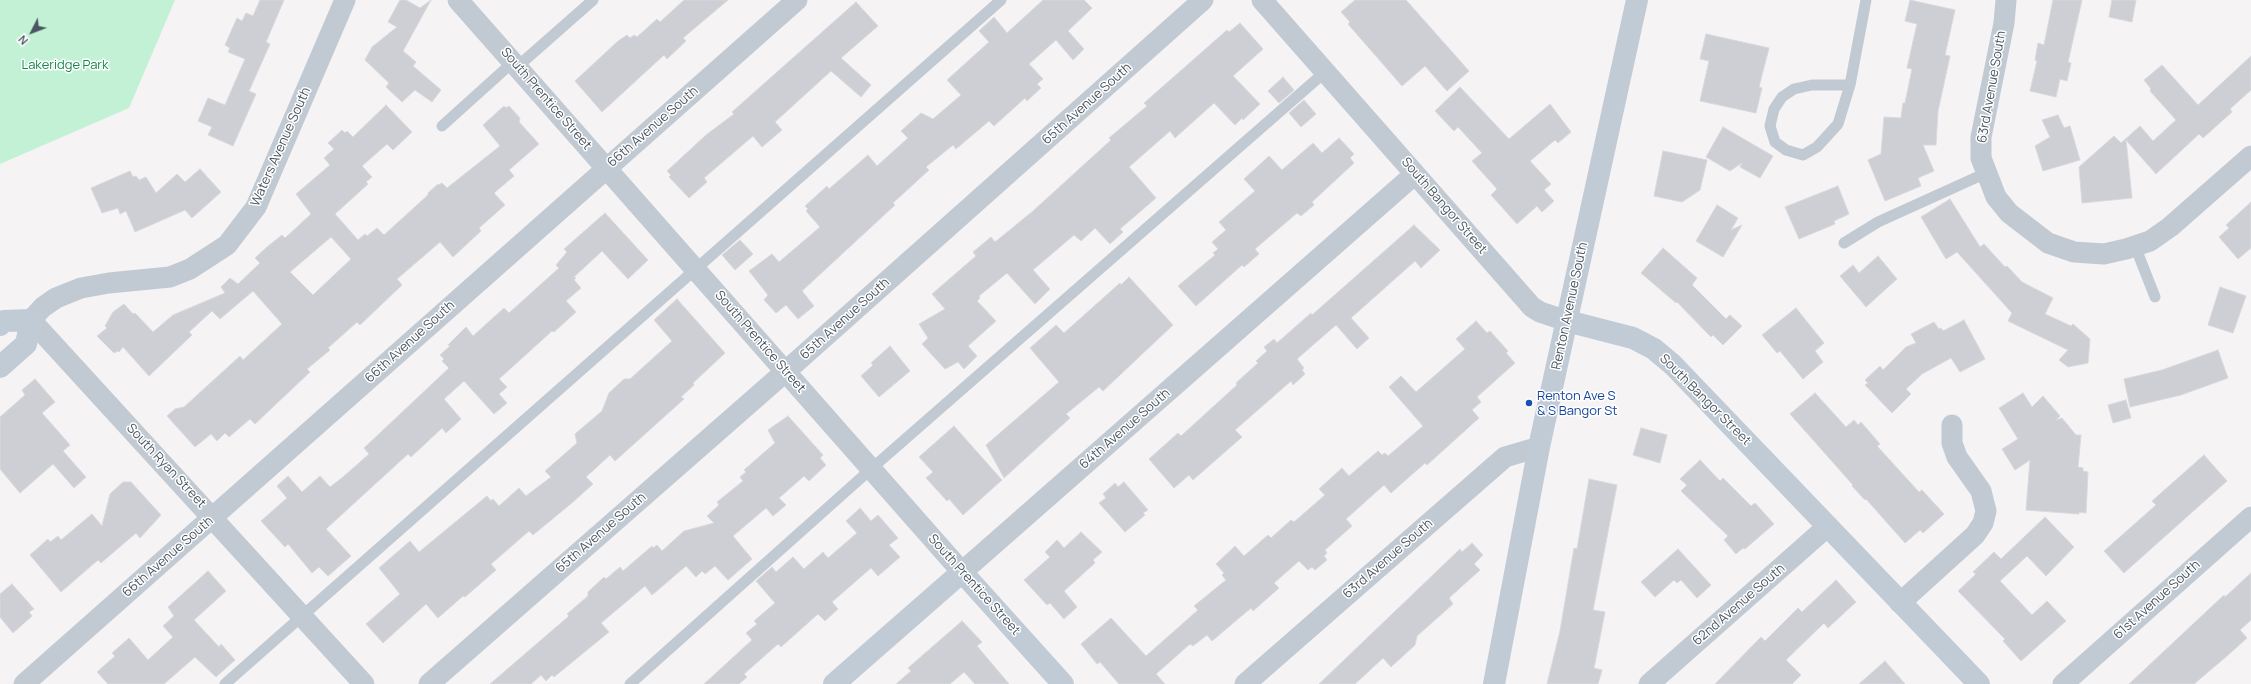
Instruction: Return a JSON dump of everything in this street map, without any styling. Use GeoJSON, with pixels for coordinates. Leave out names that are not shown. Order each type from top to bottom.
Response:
{"type":"FeatureCollection","features":[{"type":"Feature","properties":{"kind":"street","name":"Waters Avenue South"},"geometry":{"type":"LineString","coordinates":[[31,320],[43,307],[56,298],[75,291],[109,283],[170,277],[190,269],[227,245],[256,207],[345,0]]}},
{"type":"Feature","properties":{"kind":"street","name":"South Prentice Street"},"geometry":{"type":"LineString","coordinates":[[458,0],[1062,684]]}},
{"type":"Feature","properties":{"kind":"street","name":"66th Avenue South"},"geometry":{"type":"LineString","coordinates":[[24,684],[797,0]]}},
{"type":"Feature","properties":{"kind":"street","name":"65th Avenue South"},"geometry":{"type":"LineString","coordinates":[[429,684],[785,372],[1203,0]]}},
{"type":"Feature","properties":{"kind":"street","name":"South Bangor Street"},"geometry":{"type":"LineString","coordinates":[[1262,0],[1532,307],[1540,312],[1567,321],[1633,338],[1654,349],[1673,365],[1979,684]]}},
{"type":"Feature","properties":{"kind":"street","name":"Renton Avenue South"},"geometry":{"type":"LineString","coordinates":[[1494,684],[1539,447],[1637,0]]}},
{"type":"Feature","properties":{"kind":"street","name":"63rd Avenue South"},"geometry":{"type":"LineString","coordinates":[[2006,0],[2004,23],[1981,137],[1981,158],[1996,197],[2009,213],[2048,243],[2074,252],[2104,254],[2135,246]]}},
{"type":"Feature","properties":{"kind":"street"},"geometry":{"type":"LineString","coordinates":[[2135,246],[2150,241],[2170,227],[2251,156]]}},
{"type":"Feature","properties":{"kind":"street","name":"64th Avenue South"},"geometry":{"type":"LineString","coordinates":[[834,684],[1415,174]]}},
{"type":"Feature","properties":{"kind":"street"},"geometry":{"type":"LineString","coordinates":[[0,325],[4,322],[31,320],[26,344],[0,367]]}},
{"type":"Feature","properties":{"kind":"street","name":"South Ryan Street"},"geometry":{"type":"LineString","coordinates":[[31,320],[213,517],[364,684]]}},
{"type":"Feature","properties":{"kind":"street"},"geometry":{"type":"LineString","coordinates":[[1900,603],[1975,535],[1983,523],[1986,511],[1981,491],[1957,457],[1952,443],[1952,425]]}},
{"type":"Feature","properties":{"kind":"street","name":"63rd Avenue South"},"geometry":{"type":"LineString","coordinates":[[1245,684],[1505,457],[1539,447]]}},
{"type":"Feature","properties":{"kind":"street","name":"61st Avenue South"},"geometry":{"type":"LineString","coordinates":[[2063,684],[2251,517]]}},
{"type":"Feature","properties":{"kind":"street","name":"62nd Avenue South"},"geometry":{"type":"LineString","coordinates":[[1649,684],[1828,526]]}},
{"type":"Feature","properties":{"kind":"lane"},"geometry":{"type":"LineString","coordinates":[[442,126],[593,0]]}},
{"type":"Feature","properties":{"kind":"lane"},"geometry":{"type":"LineString","coordinates":[[225,684],[1001,0]]}},
{"type":"Feature","properties":{"kind":"lane"},"geometry":{"type":"LineString","coordinates":[[1850,85],[1812,85],[1794,88],[1782,97],[1774,109],[1770,126],[1775,142],[1786,150],[1803,155],[1817,147],[1838,124],[1850,85],[1866,0]]}},
{"type":"Feature","properties":{"kind":"lane"},"geometry":{"type":"LineString","coordinates":[[630,684],[871,469],[1325,72]]}},
{"type":"Feature","properties":{"kind":"lane"},"geometry":{"type":"LineString","coordinates":[[1844,243],[1878,222],[1986,173]]}},
{"type":"Feature","properties":{"kind":"lane"},"geometry":{"type":"LineString","coordinates":[[2135,246],[2155,298]]}},
{"type":"Feature","properties":{"kind":"green space","name":"Lakeridge Park"},"geometry":{"type":"Polygon","coordinates":[[[0,0],[175,0],[129,108],[0,164],[0,0]]]}},
{"type":"Feature","properties":{"kind":"building"},"geometry":{"type":"Polygon","coordinates":[[[260,0],[284,0],[266,42],[270,44],[249,91],[256,94],[233,146],[208,135],[212,127],[198,121],[208,98],[225,105],[245,59],[228,52],[230,48],[225,45],[237,18],[242,21],[246,13],[253,16],[260,0]]]}},
{"type":"Feature","properties":{"kind":"building"},"geometry":{"type":"Polygon","coordinates":[[[400,0],[406,0],[420,8],[431,0],[403,51],[416,62],[413,66],[441,90],[432,102],[415,90],[402,102],[386,87],[389,83],[365,60],[372,47],[397,27],[388,22],[400,0]]]}},
{"type":"Feature","properties":{"kind":"building"},"geometry":{"type":"Polygon","coordinates":[[[684,0],[728,0],[683,38],[686,41],[667,59],[664,55],[602,112],[575,81],[618,41],[627,35],[630,38],[634,35],[637,37],[657,19],[660,22],[684,0]]]}},
{"type":"Feature","properties":{"kind":"building"},"geometry":{"type":"Polygon","coordinates":[[[1043,0],[1084,0],[1092,8],[1068,31],[1084,49],[1073,60],[1056,40],[1029,64],[1043,79],[1037,84],[1041,88],[1027,101],[1025,98],[994,126],[989,121],[956,149],[953,145],[926,167],[929,170],[893,203],[895,205],[802,291],[814,306],[798,319],[786,305],[776,313],[764,300],[768,295],[749,271],[772,254],[779,262],[820,227],[806,211],[808,209],[805,206],[827,186],[829,189],[868,155],[877,166],[908,138],[901,131],[921,113],[933,119],[961,95],[947,80],[989,42],[979,31],[994,17],[1007,33],[1043,0]]]}},
{"type":"Feature","properties":{"kind":"building"},"geometry":{"type":"Polygon","coordinates":[[[1355,0],[1406,0],[1469,71],[1447,91],[1425,66],[1402,86],[1348,24],[1350,22],[1341,12],[1355,0]]]}},
{"type":"Feature","properties":{"kind":"building"},"geometry":{"type":"Polygon","coordinates":[[[1910,0],[1955,10],[1945,55],[1950,56],[1938,111],[1936,145],[1923,145],[1934,171],[1918,178],[1921,186],[1885,201],[1868,160],[1881,154],[1884,117],[1901,118],[1903,103],[1905,103],[1912,69],[1907,68],[1917,24],[1905,21],[1910,0]]]}},
{"type":"Feature","properties":{"kind":"building"},"geometry":{"type":"Polygon","coordinates":[[[2053,0],[2082,0],[2068,62],[2071,63],[2067,81],[2060,79],[2056,97],[2030,91],[2037,61],[2035,60],[2038,43],[2044,45],[2053,0]]]}},
{"type":"Feature","properties":{"kind":"building"},"geometry":{"type":"Polygon","coordinates":[[[2112,0],[2136,0],[2132,22],[2109,17],[2112,0]]]}},
{"type":"Feature","properties":{"kind":"building"},"geometry":{"type":"Polygon","coordinates":[[[856,2],[878,26],[841,58],[871,85],[861,97],[831,71],[775,122],[782,130],[762,147],[753,136],[704,178],[707,182],[689,198],[669,177],[671,175],[667,171],[706,135],[734,114],[732,112],[856,2]]]}},
{"type":"Feature","properties":{"kind":"building"},"geometry":{"type":"Polygon","coordinates":[[[1240,23],[1263,49],[1233,76],[1260,104],[1243,120],[1242,118],[1235,125],[1214,103],[1175,138],[1170,131],[1129,167],[1156,198],[1120,229],[1123,232],[1110,244],[1095,228],[1081,241],[1074,235],[1033,270],[1050,289],[1035,304],[1007,273],[979,296],[980,298],[977,301],[996,321],[968,346],[977,356],[964,369],[958,362],[945,369],[922,344],[928,338],[919,324],[945,309],[932,294],[976,256],[973,252],[991,237],[995,242],[1033,211],[1111,140],[1109,138],[1147,106],[1144,103],[1227,30],[1229,32],[1240,23]]]}},
{"type":"Feature","properties":{"kind":"building"},"geometry":{"type":"Polygon","coordinates":[[[1706,34],[1769,48],[1759,87],[1762,88],[1756,113],[1700,101],[1709,61],[1700,59],[1706,34]]]}},
{"type":"Feature","properties":{"kind":"building"},"geometry":{"type":"Polygon","coordinates":[[[2251,56],[2251,90],[2230,109],[2232,112],[2203,138],[2199,134],[2156,174],[2126,140],[2132,198],[2082,203],[2079,167],[2114,136],[2121,143],[2140,126],[2153,141],[2176,120],[2150,91],[2151,89],[2144,80],[2162,65],[2198,105],[2251,56]]]}},
{"type":"Feature","properties":{"kind":"building"},"geometry":{"type":"Polygon","coordinates":[[[1283,77],[1294,90],[1279,103],[1268,91],[1283,77]]]}},
{"type":"Feature","properties":{"kind":"building"},"geometry":{"type":"Polygon","coordinates":[[[1460,87],[1509,139],[1550,104],[1571,132],[1558,143],[1555,140],[1530,161],[1551,184],[1544,190],[1554,201],[1542,212],[1537,206],[1517,224],[1491,195],[1497,189],[1472,161],[1482,153],[1458,127],[1454,131],[1435,111],[1460,87]]]}},
{"type":"Feature","properties":{"kind":"building"},"geometry":{"type":"Polygon","coordinates":[[[1304,100],[1316,114],[1301,127],[1289,113],[1304,100]]]}},
{"type":"Feature","properties":{"kind":"building"},"geometry":{"type":"Polygon","coordinates":[[[386,105],[412,132],[393,150],[387,144],[362,166],[372,177],[366,182],[368,184],[335,214],[358,240],[365,234],[367,236],[377,228],[384,235],[438,184],[439,185],[442,183],[447,188],[500,146],[483,125],[504,106],[506,108],[509,106],[520,118],[519,122],[539,144],[509,170],[514,176],[494,193],[505,205],[479,228],[481,231],[453,257],[440,242],[397,279],[402,285],[360,325],[357,322],[328,348],[330,350],[307,369],[310,372],[255,424],[250,419],[229,437],[225,433],[217,441],[211,434],[195,447],[167,416],[175,409],[184,407],[240,356],[243,360],[282,324],[253,291],[220,319],[212,311],[189,332],[192,335],[149,376],[123,347],[119,352],[114,353],[97,336],[107,328],[105,326],[113,312],[124,304],[153,332],[173,315],[225,293],[221,287],[230,278],[238,284],[260,263],[255,258],[282,235],[285,238],[311,214],[296,194],[330,165],[324,158],[334,149],[328,143],[342,130],[345,133],[347,131],[353,137],[386,105]],[[331,237],[290,272],[313,295],[351,259],[331,237]]]}},
{"type":"Feature","properties":{"kind":"building"},"geometry":{"type":"Polygon","coordinates":[[[2058,115],[2064,128],[2070,126],[2080,160],[2043,171],[2035,146],[2050,137],[2042,120],[2058,115]]]}},
{"type":"Feature","properties":{"kind":"building"},"geometry":{"type":"Polygon","coordinates":[[[1723,127],[1773,156],[1760,178],[1740,167],[1742,163],[1730,171],[1706,157],[1723,127]]]}},
{"type":"Feature","properties":{"kind":"building"},"geometry":{"type":"Polygon","coordinates":[[[1339,138],[1354,154],[1350,158],[1354,163],[1312,202],[1314,205],[1301,216],[1297,213],[1255,249],[1259,254],[1244,267],[1242,265],[1196,306],[1178,286],[1215,255],[1213,253],[1218,249],[1212,242],[1226,230],[1219,222],[1255,191],[1244,179],[1269,156],[1282,170],[1313,143],[1322,153],[1339,138]]]}},
{"type":"Feature","properties":{"kind":"building"},"geometry":{"type":"Polygon","coordinates":[[[1663,151],[1707,160],[1700,190],[1682,202],[1654,196],[1663,151]]]}},
{"type":"Feature","properties":{"kind":"building"},"geometry":{"type":"Polygon","coordinates":[[[200,169],[221,192],[192,218],[185,210],[135,232],[126,211],[120,214],[118,208],[102,213],[91,188],[130,171],[133,177],[136,176],[139,180],[146,177],[156,193],[177,174],[185,182],[200,169]]]}},
{"type":"Feature","properties":{"kind":"building"},"geometry":{"type":"Polygon","coordinates":[[[1838,186],[1849,214],[1834,221],[1835,224],[1799,239],[1785,207],[1838,186]]]}},
{"type":"Feature","properties":{"kind":"building"},"geometry":{"type":"Polygon","coordinates":[[[1950,199],[1980,247],[1984,244],[2005,267],[2007,266],[2022,282],[2053,298],[2045,314],[2071,326],[2073,324],[2090,339],[2088,363],[2068,367],[2059,360],[2068,350],[2008,321],[2012,313],[1957,252],[1946,259],[1921,217],[1950,199]]]}},
{"type":"Feature","properties":{"kind":"building"},"geometry":{"type":"Polygon","coordinates":[[[2251,202],[2251,248],[2238,259],[2219,237],[2229,228],[2226,225],[2251,202]]]}},
{"type":"Feature","properties":{"kind":"building"},"geometry":{"type":"Polygon","coordinates":[[[1717,205],[1738,218],[1731,230],[1742,225],[1723,257],[1696,241],[1717,205]]]}},
{"type":"Feature","properties":{"kind":"building"},"geometry":{"type":"Polygon","coordinates":[[[605,213],[648,260],[628,279],[602,251],[574,277],[576,278],[574,280],[581,288],[566,301],[576,312],[554,332],[552,331],[499,379],[507,387],[499,394],[507,403],[494,414],[464,381],[444,399],[461,419],[446,433],[442,428],[411,457],[408,454],[326,529],[351,556],[328,576],[319,567],[312,573],[288,544],[285,547],[261,521],[287,498],[277,486],[288,476],[302,492],[320,476],[330,487],[343,477],[369,454],[364,448],[449,368],[442,361],[444,359],[440,355],[450,346],[448,345],[466,327],[473,336],[504,308],[509,313],[559,268],[556,265],[567,252],[564,249],[605,213]]]}},
{"type":"Feature","properties":{"kind":"building"},"geometry":{"type":"Polygon","coordinates":[[[1414,225],[1440,250],[1421,268],[1415,261],[1351,318],[1369,338],[1357,349],[1336,325],[1297,359],[1304,368],[1302,370],[1305,374],[1293,385],[1291,381],[1235,430],[1242,437],[1193,480],[1189,475],[1174,488],[1149,459],[1178,433],[1181,436],[1237,385],[1236,383],[1258,363],[1256,361],[1267,351],[1264,347],[1274,339],[1277,343],[1311,313],[1312,315],[1414,225]]]}},
{"type":"Feature","properties":{"kind":"building"},"geometry":{"type":"Polygon","coordinates":[[[740,240],[753,254],[735,270],[722,255],[740,240]]]}},
{"type":"Feature","properties":{"kind":"building"},"geometry":{"type":"Polygon","coordinates":[[[1663,248],[1697,278],[1692,285],[1726,319],[1730,315],[1742,326],[1723,345],[1713,335],[1711,337],[1677,302],[1676,303],[1641,273],[1663,248]]]}},
{"type":"Feature","properties":{"kind":"building"},"geometry":{"type":"Polygon","coordinates":[[[1878,256],[1897,279],[1866,307],[1840,276],[1853,265],[1859,273],[1878,256]]]}},
{"type":"Feature","properties":{"kind":"building"},"geometry":{"type":"Polygon","coordinates":[[[1129,277],[1173,325],[1103,391],[1099,387],[1066,414],[1070,418],[1004,478],[986,445],[1059,382],[1030,348],[1056,325],[1064,333],[1120,283],[1121,285],[1129,277]]]}},
{"type":"Feature","properties":{"kind":"building"},"geometry":{"type":"Polygon","coordinates":[[[2220,287],[2246,296],[2233,333],[2208,325],[2220,287]]]}},
{"type":"Feature","properties":{"kind":"building"},"geometry":{"type":"Polygon","coordinates":[[[677,299],[725,353],[693,383],[694,385],[681,397],[684,399],[615,461],[610,455],[586,477],[593,484],[533,535],[529,531],[491,564],[496,570],[465,597],[463,596],[438,618],[426,604],[383,643],[366,624],[400,594],[379,568],[410,541],[419,552],[487,496],[491,501],[493,499],[499,506],[519,488],[526,496],[551,477],[545,471],[577,443],[575,434],[602,411],[609,393],[624,379],[630,379],[672,341],[654,320],[677,299]]]}},
{"type":"Feature","properties":{"kind":"building"},"geometry":{"type":"Polygon","coordinates":[[[1796,308],[1824,343],[1815,351],[1823,362],[1803,379],[1780,351],[1777,353],[1762,335],[1796,308]]]}},
{"type":"Feature","properties":{"kind":"building"},"geometry":{"type":"Polygon","coordinates":[[[1964,320],[1985,359],[1960,372],[1951,358],[1922,374],[1906,389],[1911,394],[1892,413],[1865,385],[1868,383],[1865,380],[1880,366],[1883,370],[1906,347],[1916,343],[1911,334],[1934,322],[1939,329],[1941,328],[1943,331],[1964,320]]]}},
{"type":"Feature","properties":{"kind":"building"},"geometry":{"type":"Polygon","coordinates":[[[1476,321],[1487,333],[1490,331],[1508,351],[1506,353],[1515,363],[1477,397],[1481,402],[1472,410],[1479,418],[1427,465],[1425,463],[1391,493],[1384,485],[1346,519],[1352,526],[1325,550],[1327,553],[1324,556],[1327,560],[1315,570],[1312,567],[1308,570],[1299,561],[1274,583],[1279,588],[1253,611],[1251,608],[1212,641],[1207,635],[1193,646],[1190,644],[1156,674],[1165,684],[1119,684],[1100,662],[1097,664],[1081,644],[1111,618],[1146,656],[1198,610],[1194,606],[1226,580],[1222,575],[1224,573],[1216,564],[1235,546],[1244,556],[1268,535],[1271,538],[1291,520],[1294,522],[1325,495],[1319,489],[1342,468],[1349,476],[1378,451],[1382,455],[1385,453],[1388,456],[1423,426],[1389,387],[1401,376],[1416,392],[1465,349],[1456,339],[1476,321]]]}},
{"type":"Feature","properties":{"kind":"building"},"geometry":{"type":"Polygon","coordinates":[[[890,346],[910,371],[879,397],[861,376],[873,365],[871,363],[890,346]]]}},
{"type":"Feature","properties":{"kind":"building"},"geometry":{"type":"Polygon","coordinates":[[[2218,350],[2228,378],[2181,395],[2130,407],[2124,379],[2162,370],[2218,350]]]}},
{"type":"Feature","properties":{"kind":"building"},"geometry":{"type":"Polygon","coordinates":[[[35,379],[55,402],[42,413],[70,445],[63,451],[86,477],[74,488],[53,464],[20,493],[0,469],[0,417],[25,395],[22,390],[35,379]]]}},
{"type":"Feature","properties":{"kind":"building"},"geometry":{"type":"Polygon","coordinates":[[[1815,393],[1846,427],[1854,420],[1858,425],[1861,422],[1880,444],[1877,446],[1919,492],[1922,490],[1944,514],[1923,533],[1920,530],[1905,543],[1866,499],[1865,500],[1852,486],[1853,485],[1790,414],[1815,393]]]}},
{"type":"Feature","properties":{"kind":"building"},"geometry":{"type":"Polygon","coordinates":[[[2023,393],[2032,407],[2043,396],[2060,416],[2056,420],[2062,418],[2076,435],[2081,435],[2078,467],[2083,468],[2083,471],[2088,472],[2086,513],[2079,512],[2079,514],[2026,510],[2030,460],[2015,470],[2002,449],[2018,439],[1999,408],[2023,393]]]}},
{"type":"Feature","properties":{"kind":"building"},"geometry":{"type":"Polygon","coordinates":[[[2126,400],[2131,418],[2113,423],[2108,405],[2126,400]]]}},
{"type":"Feature","properties":{"kind":"building"},"geometry":{"type":"Polygon","coordinates":[[[788,416],[823,455],[820,458],[826,465],[809,481],[804,476],[779,498],[786,505],[773,516],[766,508],[733,536],[752,559],[728,580],[715,566],[705,574],[702,571],[696,577],[686,566],[652,595],[645,586],[601,623],[609,632],[554,677],[552,675],[546,681],[541,675],[531,684],[490,684],[569,616],[567,614],[588,596],[588,592],[604,577],[606,579],[620,567],[623,571],[652,546],[653,548],[657,545],[662,551],[684,531],[714,523],[707,516],[719,505],[717,502],[743,481],[740,477],[746,472],[744,470],[775,443],[768,430],[788,416]]]}},
{"type":"Feature","properties":{"kind":"building"},"geometry":{"type":"Polygon","coordinates":[[[954,426],[1002,480],[963,515],[949,499],[947,501],[926,478],[933,472],[919,457],[954,426]]]}},
{"type":"Feature","properties":{"kind":"building"},"geometry":{"type":"Polygon","coordinates":[[[1641,428],[1667,435],[1660,463],[1633,455],[1641,428]]]}},
{"type":"Feature","properties":{"kind":"building"},"geometry":{"type":"Polygon","coordinates":[[[2204,455],[2227,481],[2124,573],[2104,551],[2156,505],[2152,501],[2204,455]]]}},
{"type":"Feature","properties":{"kind":"building"},"geometry":{"type":"Polygon","coordinates":[[[1700,460],[1720,481],[1723,478],[1751,506],[1755,503],[1774,524],[1745,549],[1743,548],[1736,554],[1724,540],[1728,536],[1681,491],[1687,485],[1680,479],[1700,460]]]}},
{"type":"Feature","properties":{"kind":"building"},"geometry":{"type":"Polygon","coordinates":[[[1589,479],[1617,485],[1593,610],[1605,612],[1594,668],[1602,670],[1598,684],[1547,684],[1560,631],[1574,548],[1577,549],[1589,479]]]}},
{"type":"Feature","properties":{"kind":"building"},"geometry":{"type":"Polygon","coordinates":[[[123,482],[131,482],[161,515],[140,538],[136,533],[101,563],[98,560],[61,592],[30,555],[48,539],[50,542],[58,536],[61,540],[92,514],[102,526],[110,494],[123,482]]]}},
{"type":"Feature","properties":{"kind":"building"},"geometry":{"type":"Polygon","coordinates":[[[1124,482],[1148,510],[1143,513],[1145,515],[1125,532],[1099,503],[1106,498],[1103,494],[1115,483],[1118,487],[1124,482]]]}},
{"type":"Feature","properties":{"kind":"building"},"geometry":{"type":"Polygon","coordinates":[[[860,508],[871,521],[878,515],[898,538],[889,545],[900,557],[878,576],[871,568],[832,602],[838,609],[825,621],[818,614],[781,647],[778,644],[744,674],[747,677],[739,684],[704,684],[752,640],[746,633],[757,624],[754,621],[775,603],[756,581],[772,567],[776,572],[793,557],[804,569],[823,552],[828,558],[857,533],[846,521],[860,508]]]}},
{"type":"Feature","properties":{"kind":"building"},"geometry":{"type":"Polygon","coordinates":[[[2045,517],[2074,547],[2046,576],[2027,556],[2000,581],[2032,615],[2047,601],[2066,621],[2021,661],[2003,641],[2005,639],[1958,591],[1976,574],[1973,572],[1994,552],[2001,559],[2045,517]]]}},
{"type":"Feature","properties":{"kind":"building"},"geometry":{"type":"Polygon","coordinates":[[[1081,532],[1102,552],[1093,560],[1095,563],[1064,591],[1077,607],[1064,619],[1050,603],[1047,605],[1024,580],[1050,557],[1045,552],[1057,540],[1064,548],[1081,532]]]}},
{"type":"Feature","properties":{"kind":"building"},"geometry":{"type":"Polygon","coordinates":[[[1472,543],[1483,555],[1474,564],[1480,570],[1449,598],[1453,604],[1417,636],[1415,645],[1391,667],[1383,658],[1355,684],[1319,684],[1460,549],[1462,552],[1472,543]]]}},
{"type":"Feature","properties":{"kind":"building"},"geometry":{"type":"Polygon","coordinates":[[[1678,549],[1711,585],[1697,598],[1681,580],[1677,583],[1674,580],[1655,597],[1641,582],[1678,549]]]}},
{"type":"Feature","properties":{"kind":"building"},"geometry":{"type":"Polygon","coordinates":[[[208,571],[226,591],[194,620],[219,647],[221,644],[235,660],[216,677],[195,657],[164,684],[108,684],[97,672],[115,656],[112,653],[129,638],[148,660],[173,637],[163,626],[174,616],[168,607],[208,571]]]}},
{"type":"Feature","properties":{"kind":"building"},"geometry":{"type":"Polygon","coordinates":[[[2251,573],[2251,620],[2240,630],[2247,638],[2194,684],[2129,684],[2224,595],[2225,597],[2251,573]]]}},
{"type":"Feature","properties":{"kind":"building"},"geometry":{"type":"Polygon","coordinates":[[[1836,580],[1856,602],[1828,628],[1824,623],[1786,660],[1801,675],[1792,684],[1715,684],[1761,637],[1765,641],[1798,608],[1802,612],[1836,580]]]}},
{"type":"Feature","properties":{"kind":"building"},"geometry":{"type":"Polygon","coordinates":[[[12,584],[34,609],[29,612],[32,616],[13,633],[0,617],[0,594],[12,584]]]}},
{"type":"Feature","properties":{"kind":"building"},"geometry":{"type":"Polygon","coordinates":[[[962,621],[982,642],[977,646],[1009,684],[975,684],[964,672],[950,684],[896,684],[911,671],[908,668],[962,621]]]}},
{"type":"Feature","properties":{"kind":"building"},"geometry":{"type":"Polygon","coordinates":[[[1885,661],[1905,684],[1859,684],[1885,661]]]}},
{"type":"Feature","properties":{"kind":"place","name":"Renton Ave S & S Bangor St"},"geometry":{"type":"Point","coordinates":[1529,403]}}]}
